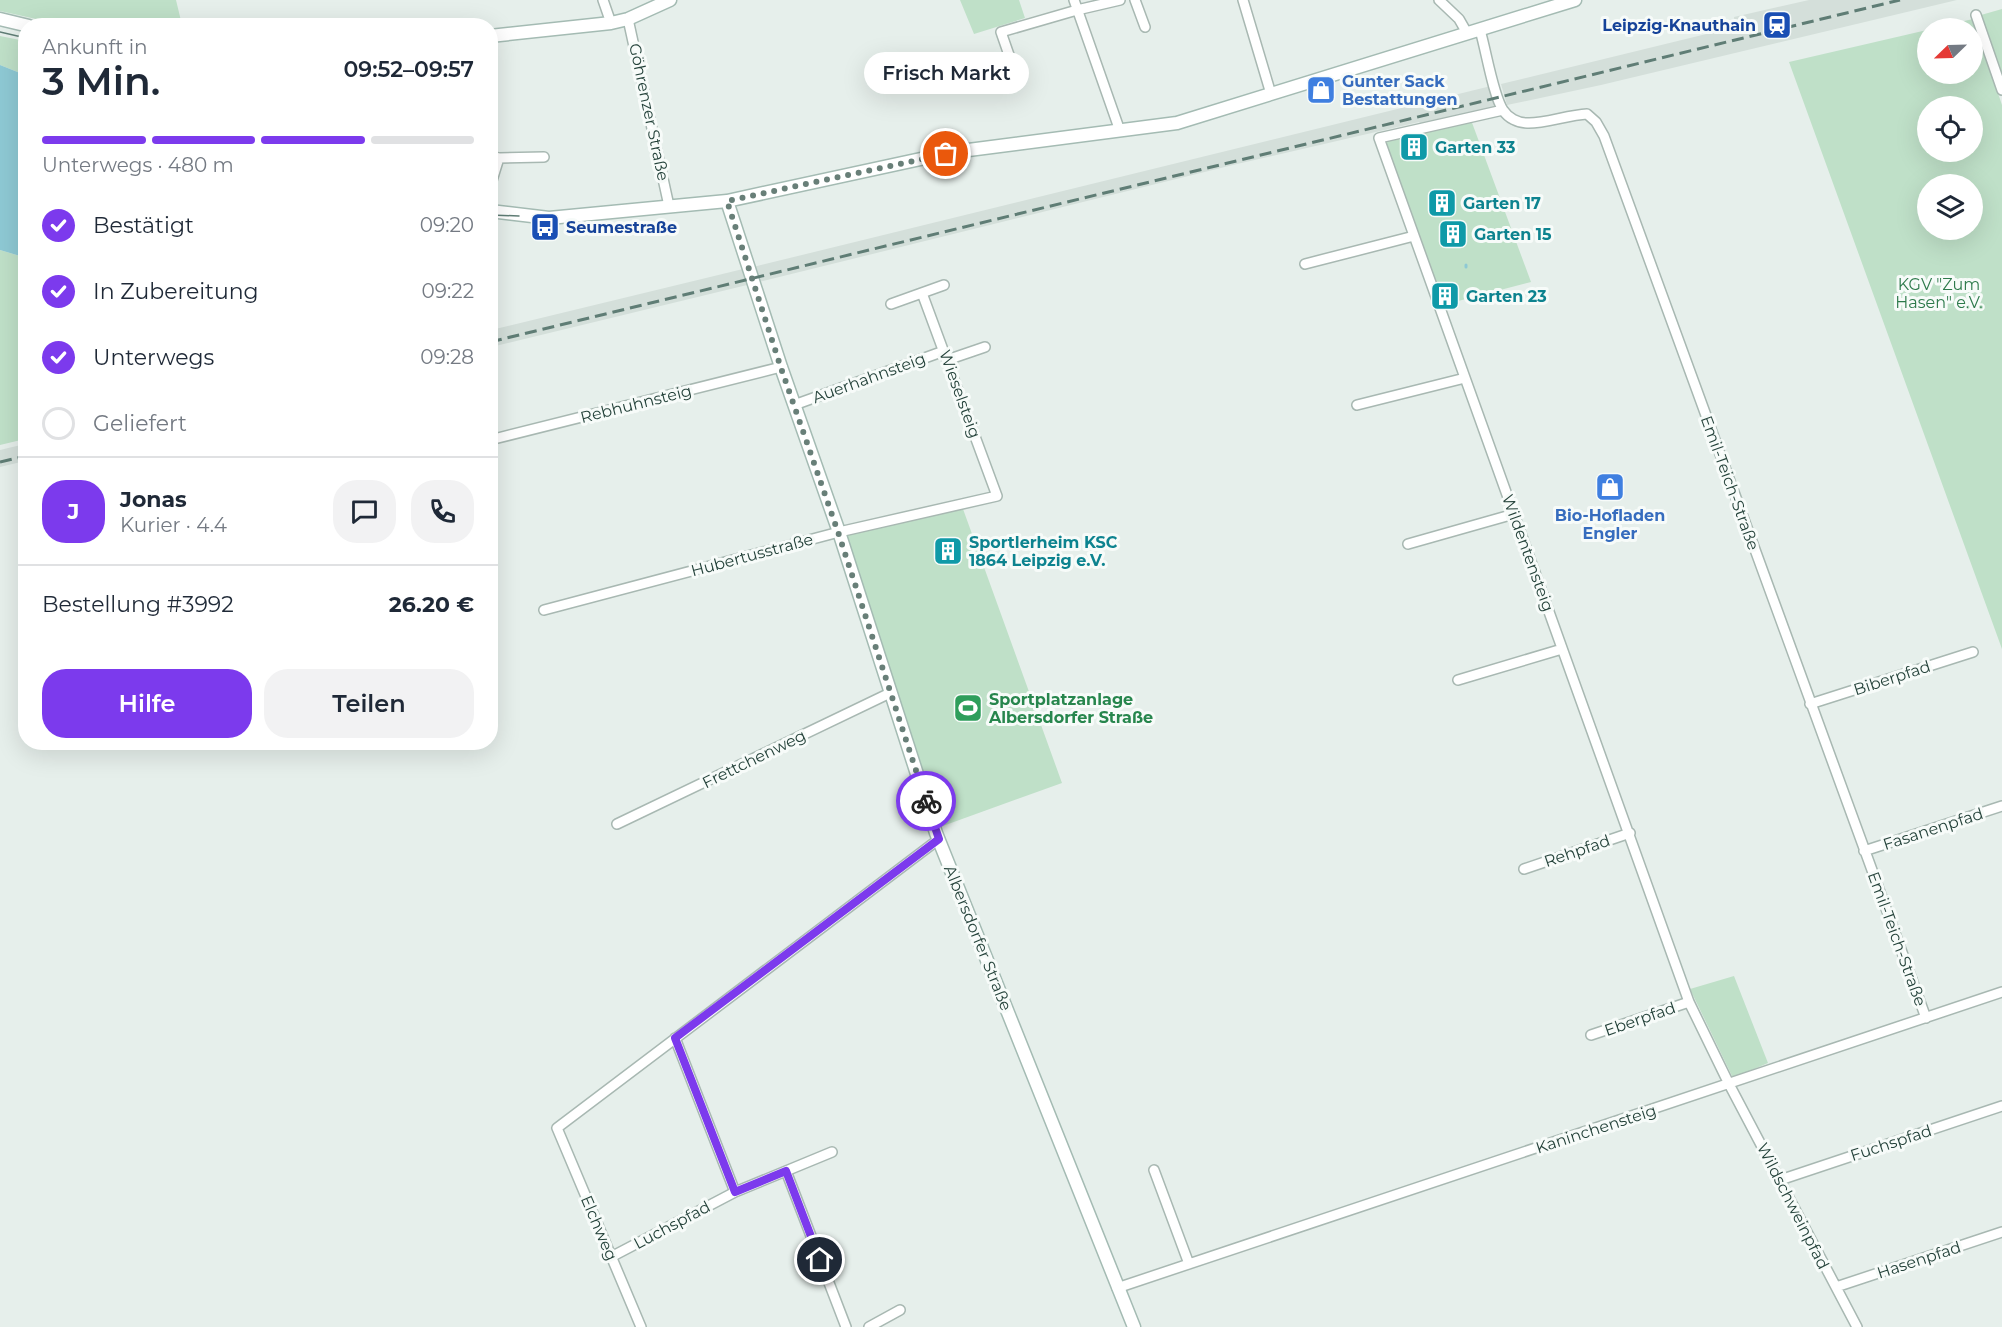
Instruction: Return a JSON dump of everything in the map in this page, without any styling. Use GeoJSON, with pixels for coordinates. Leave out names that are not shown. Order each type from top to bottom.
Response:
{"type":"FeatureCollection","features":[{"type":"Feature","properties":{"kind":"street"},"geometry":{"type":"LineString","coordinates":[[603,0],[611,23]]}},
{"type":"Feature","properties":{"kind":"street"},"geometry":{"type":"LineString","coordinates":[[1009,56],[1001,32],[1075,5],[1120,0]]}},
{"type":"Feature","properties":{"kind":"street"},"geometry":{"type":"LineString","coordinates":[[1135,0],[1145,27]]}},
{"type":"Feature","properties":{"kind":"street"},"geometry":{"type":"LineString","coordinates":[[1243,0],[1271,94]]}},
{"type":"Feature","properties":{"kind":"street"},"geometry":{"type":"LineString","coordinates":[[1439,0],[1459,19],[1467,33]]}},
{"type":"Feature","properties":{"kind":"street"},"geometry":{"type":"LineString","coordinates":[[498,212],[549,218],[727,201],[953,152],[1177,123],[1575,0]]}},
{"type":"Feature","properties":{"kind":"street"},"geometry":{"type":"LineString","coordinates":[[498,35],[611,23],[628,19],[667,1]]}},
{"type":"Feature","properties":{"kind":"street"},"geometry":{"type":"LineString","coordinates":[[1075,5],[1120,131]]}},
{"type":"Feature","properties":{"kind":"street"},"geometry":{"type":"LineString","coordinates":[[1976,15],[2002,90]]}},
{"type":"Feature","properties":{"kind":"street"},"geometry":{"type":"LineString","coordinates":[[0,19],[18,23]]}},
{"type":"Feature","properties":{"kind":"street","name":"Göhrenzer Straße"},"geometry":{"type":"LineString","coordinates":[[628,19],[669,206]]}},
{"type":"Feature","properties":{"kind":"street"},"geometry":{"type":"LineString","coordinates":[[1480,30],[1503,110]]}},
{"type":"Feature","properties":{"kind":"street","name":"Wildentensteig"},"geometry":{"type":"LineString","coordinates":[[1503,110],[1379,138],[1689,1002],[1730,1084]]}},
{"type":"Feature","properties":{"kind":"street","name":"Emil-Teich-Straße"},"geometry":{"type":"LineString","coordinates":[[1503,110],[1517,121],[1528,123],[1587,114],[1596,122],[1604,136],[1926,1018]]}},
{"type":"Feature","properties":{"kind":"street"},"geometry":{"type":"LineString","coordinates":[[498,157],[544,157]]}},
{"type":"Feature","properties":{"kind":"street","name":"Albersdorfer Straße"},"geometry":{"type":"LineString","coordinates":[[727,201],[939,839],[1134,1327]]}},
{"type":"Feature","properties":{"kind":"street"},"geometry":{"type":"LineString","coordinates":[[1305,264],[1414,236]]}},
{"type":"Feature","properties":{"kind":"street"},"geometry":{"type":"LineString","coordinates":[[891,304],[944,285]]}},
{"type":"Feature","properties":{"kind":"street","name":"Wieselsteig"},"geometry":{"type":"LineString","coordinates":[[922,293],[997,496]]}},
{"type":"Feature","properties":{"kind":"street","name":"Auerhahnsteig"},"geometry":{"type":"LineString","coordinates":[[794,405],[945,356],[985,347]]}},
{"type":"Feature","properties":{"kind":"street","name":"Rebhuhnsteig"},"geometry":{"type":"LineString","coordinates":[[498,438],[781,368]]}},
{"type":"Feature","properties":{"kind":"street"},"geometry":{"type":"LineString","coordinates":[[1357,405],[1465,378]]}},
{"type":"Feature","properties":{"kind":"street","name":"Hubertusstraße"},"geometry":{"type":"LineString","coordinates":[[544,610],[838,532],[997,496]]}},
{"type":"Feature","properties":{"kind":"street"},"geometry":{"type":"LineString","coordinates":[[1408,544],[1514,514]]}},
{"type":"Feature","properties":{"kind":"street"},"geometry":{"type":"LineString","coordinates":[[1458,680],[1562,649]]}},
{"type":"Feature","properties":{"kind":"street","name":"Biberpfad"},"geometry":{"type":"LineString","coordinates":[[1810,704],[1973,652]]}},
{"type":"Feature","properties":{"kind":"street","name":"Frettchenweg"},"geometry":{"type":"LineString","coordinates":[[617,824],[890,693]]}},
{"type":"Feature","properties":{"kind":"street","name":"Fasanenpfad"},"geometry":{"type":"LineString","coordinates":[[1864,851],[2002,806]]}},
{"type":"Feature","properties":{"kind":"street","name":"Rehpfad"},"geometry":{"type":"LineString","coordinates":[[1524,869],[1630,833]]}},
{"type":"Feature","properties":{"kind":"street"},"geometry":{"type":"LineString","coordinates":[[735,1192],[675,1038],[939,839]]}},
{"type":"Feature","properties":{"kind":"street","name":"Kaninchensteig"},"geometry":{"type":"LineString","coordinates":[[1117,1287],[2002,992]]}},
{"type":"Feature","properties":{"kind":"street","name":"Eberpfad"},"geometry":{"type":"LineString","coordinates":[[1591,1035],[1689,1002]]}},
{"type":"Feature","properties":{"kind":"street","name":"Elchweg"},"geometry":{"type":"LineString","coordinates":[[641,1327],[557,1128],[675,1038]]}},
{"type":"Feature","properties":{"kind":"street","name":"Wildschweinpfad"},"geometry":{"type":"LineString","coordinates":[[1730,1084],[1857,1327]]}},
{"type":"Feature","properties":{"kind":"street","name":"Fuchspfad"},"geometry":{"type":"LineString","coordinates":[[1780,1180],[2002,1106]]}},
{"type":"Feature","properties":{"kind":"street","name":"Luchspfad"},"geometry":{"type":"LineString","coordinates":[[611,1257],[735,1192],[832,1152]]}},
{"type":"Feature","properties":{"kind":"street"},"geometry":{"type":"LineString","coordinates":[[1154,1170],[1190,1264]]}},
{"type":"Feature","properties":{"kind":"street"},"geometry":{"type":"LineString","coordinates":[[786,1171],[846,1327]]}},
{"type":"Feature","properties":{"kind":"street","name":"Hasenpfad"},"geometry":{"type":"LineString","coordinates":[[1836,1287],[2002,1232]]}},
{"type":"Feature","properties":{"kind":"street"},"geometry":{"type":"LineString","coordinates":[[869,1327],[900,1310]]}},
{"type":"Feature","properties":{"kind":"shaded area"},"geometry":{"type":"Polygon","coordinates":[[[1809,0],[1957,0],[1601,85],[1507,105],[1501,84],[1735,27],[1734,17],[1809,0]]]}},
{"type":"Feature","properties":{"kind":"shaded area"},"geometry":{"type":"Polygon","coordinates":[[[1491,86],[1496,107],[1423,125],[1419,122],[1237,164],[759,282],[753,267],[1491,86]]]}},
{"type":"Feature","properties":{"kind":"shaded area"},"geometry":{"type":"Polygon","coordinates":[[[743,269],[747,285],[498,345],[498,328],[743,269]]]}},
{"type":"Feature","properties":{"kind":"shaded area"},"geometry":{"type":"Polygon","coordinates":[[[18,446],[18,463],[0,467],[0,450],[18,446]]]}},
{"type":"Feature","properties":{"kind":"green space"},"geometry":{"type":"Polygon","coordinates":[[[0,0],[176,0],[180,18],[32,18],[0,11],[0,0]]]}},
{"type":"Feature","properties":{"kind":"green space"},"geometry":{"type":"Polygon","coordinates":[[[960,0],[1019,0],[1025,18],[974,34],[960,0]]]}},
{"type":"Feature","properties":{"kind":"green space"},"geometry":{"type":"Polygon","coordinates":[[[2002,9],[2002,77],[1983,18],[1981,15],[2002,9]]]}},
{"type":"Feature","properties":{"kind":"green space","name":"KGV \"Zum Hasen\" e.V."},"geometry":{"type":"Polygon","coordinates":[[[1917,32],[1917,84],[1983,84],[1983,49],[2002,105],[2002,649],[1789,62],[1917,32]]]}},
{"type":"Feature","properties":{"kind":"green space"},"geometry":{"type":"Polygon","coordinates":[[[0,36],[18,40],[18,72],[0,65],[0,36]]]}},
{"type":"Feature","properties":{"kind":"green space"},"geometry":{"type":"Polygon","coordinates":[[[1471,120],[1531,282],[1443,305],[1383,142],[1471,120]]]}},
{"type":"Feature","properties":{"kind":"green space"},"geometry":{"type":"Polygon","coordinates":[[[0,250],[18,255],[18,441],[0,445],[0,250]]]}},
{"type":"Feature","properties":{"kind":"green space","name":"Sportplatzanlage Albersdorfer Straße"},"geometry":{"type":"Polygon","coordinates":[[[963,509],[1062,783],[940,827],[845,536],[963,509]]]}},
{"type":"Feature","properties":{"kind":"green space"},"geometry":{"type":"Polygon","coordinates":[[[1734,976],[1768,1063],[1733,1078],[1690,989],[1734,976]]]}},
{"type":"Feature","properties":{"kind":"water"},"geometry":{"type":"Polygon","coordinates":[[[0,65],[18,72],[18,255],[0,250],[0,65]]]}},
{"type":"Feature","properties":{"kind":"tram line"},"geometry":{"type":"LineString","coordinates":[[0,32],[18,36]]}},
{"type":"Feature","properties":{"kind":"tram line"},"geometry":{"type":"LineString","coordinates":[[498,215],[519,216]]}},
{"type":"Feature","properties":{"kind":"railway"},"geometry":{"type":"LineString","coordinates":[[498,340],[1900,0]]}},
{"type":"Feature","properties":{"kind":"railway"},"geometry":{"type":"LineString","coordinates":[[0,462],[18,458]]}},
{"type":"Feature","properties":{"kind":"way so far"},"geometry":{"type":"LineString","coordinates":[[926,801],[727,201],[946,154]]}},
{"type":"Feature","properties":{"kind":"place","name":"Leipzig-Knauthain"},"geometry":{"type":"Point","coordinates":[1777,25]}},
{"type":"Feature","properties":{"kind":"place","name":"Gunter Sack Bestattungen"},"geometry":{"type":"Point","coordinates":[1321,90]}},
{"type":"Feature","properties":{"kind":"place","name":"Garten 33"},"geometry":{"type":"Point","coordinates":[1414,147]}},
{"type":"Feature","properties":{"kind":"place","name":"Frisch Markt"},"geometry":{"type":"Point","coordinates":[946,154]}},
{"type":"Feature","properties":{"kind":"place","name":"Garten 17"},"geometry":{"type":"Point","coordinates":[1442,203]}},
{"type":"Feature","properties":{"kind":"place","name":"Seumestraße"},"geometry":{"type":"Point","coordinates":[545,227]}},
{"type":"Feature","properties":{"kind":"place","name":"Garten 15"},"geometry":{"type":"Point","coordinates":[1453,234]}},
{"type":"Feature","properties":{"kind":"place","name":"Garten 23"},"geometry":{"type":"Point","coordinates":[1445,296]}},
{"type":"Feature","properties":{"kind":"place","name":"Bio-Hofladen Engler"},"geometry":{"type":"Point","coordinates":[1610,487]}},
{"type":"Feature","properties":{"kind":"place","name":"Sportlerheim KSC 1864 Leipzig e.V."},"geometry":{"type":"Point","coordinates":[948,551]}},
{"type":"Feature","properties":{"kind":"place","name":"Sportplatzanlage Albersdorfer Straße"},"geometry":{"type":"Point","coordinates":[968,708]}},
{"type":"Feature","properties":{"kind":"route"},"geometry":{"type":"LineString","coordinates":[[820,1260],[786,1171],[735,1192],[675,1038],[939,839],[926,801]]}}]}
